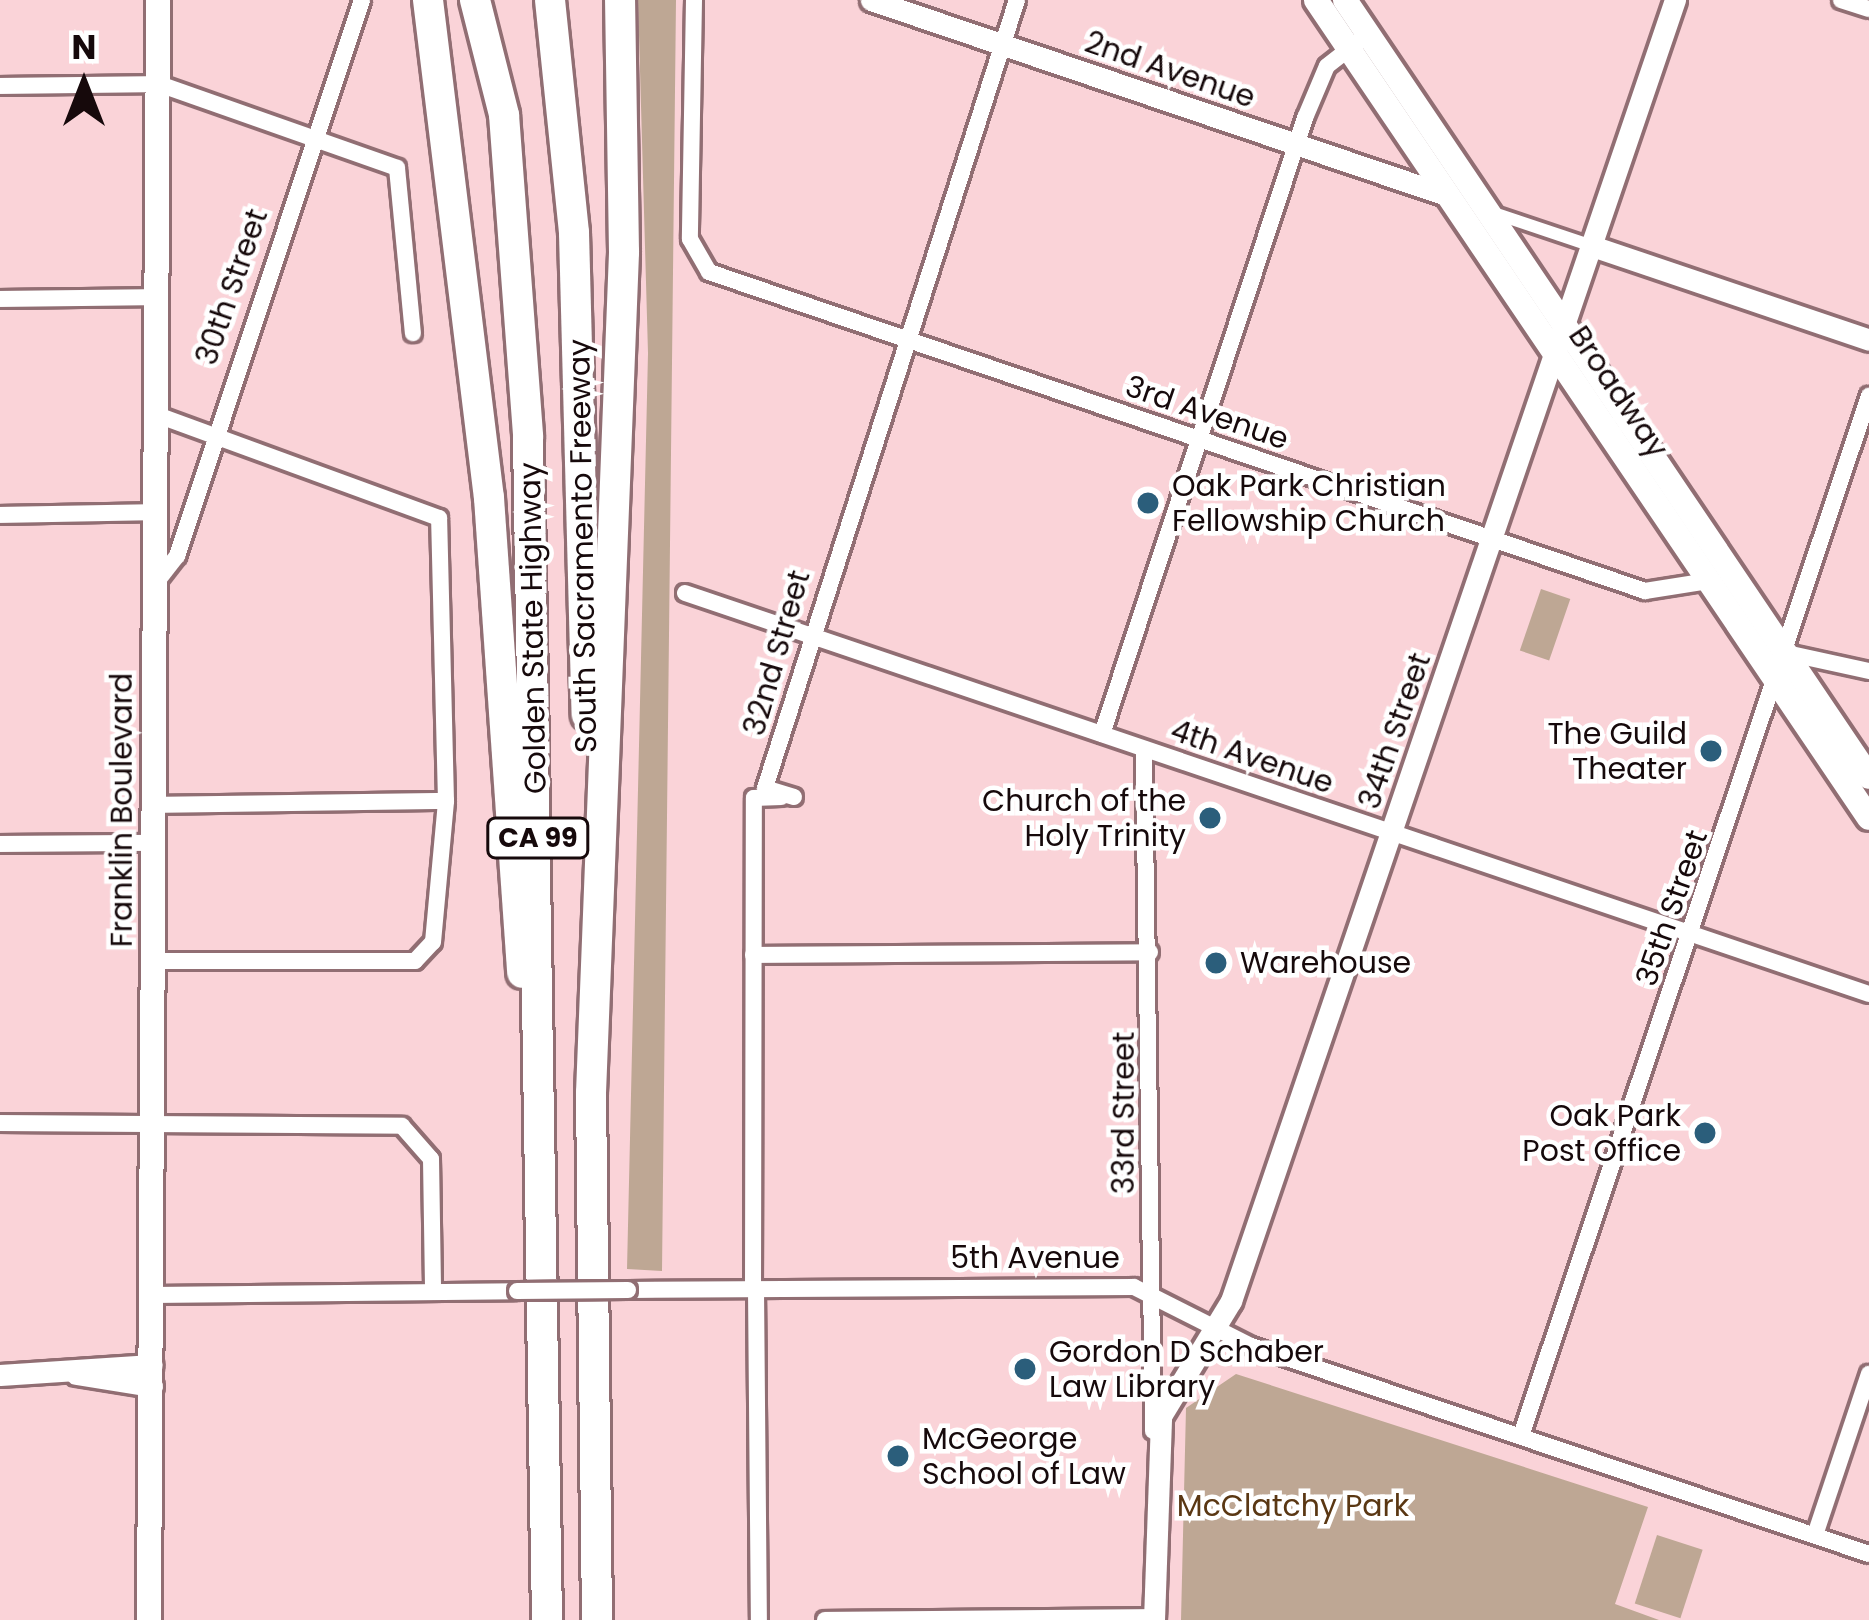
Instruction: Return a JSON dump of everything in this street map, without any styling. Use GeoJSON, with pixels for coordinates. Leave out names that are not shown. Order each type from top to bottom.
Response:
{"type":"FeatureCollection","features":[{"type":"Feature","properties":{"kind":"highway"},"geometry":{"type":"LineString","coordinates":[[428,0],[489,498],[542,1220]]}},
{"type":"Feature","properties":{"kind":"highway","name":"Golden State Highway"},"geometry":{"type":"LineString","coordinates":[[475,0],[504,115],[528,437],[547,1620]]}},
{"type":"Feature","properties":{"kind":"highway"},"geometry":{"type":"LineString","coordinates":[[491,0],[504,115]]}},
{"type":"Feature","properties":{"kind":"highway","name":"South Sacramento Freeway"},"geometry":{"type":"LineString","coordinates":[[550,0],[562,99],[583,426],[592,1093]]}},
{"type":"Feature","properties":{"kind":"highway"},"geometry":{"type":"LineString","coordinates":[[560,0],[562,99]]}},
{"type":"Feature","properties":{"kind":"highway"},"geometry":{"type":"LineString","coordinates":[[596,1620],[592,1093],[624,252],[620,0]]}},
{"type":"Feature","properties":{"kind":"main road","name":"Franklin Boulevard"},"geometry":{"type":"LineString","coordinates":[[149,1620],[158,0]]}},
{"type":"Feature","properties":{"kind":"main road","name":"Broadway"},"geometry":{"type":"LineString","coordinates":[[1316,0],[1359,42],[1490,212],[1869,777]]}},
{"type":"Feature","properties":{"kind":"main road","name":"Broadway"},"geometry":{"type":"LineString","coordinates":[[1345,0],[1359,42],[1449,196],[1869,818]]}},
{"type":"Feature","properties":{"kind":"street","name":"30th Street"},"geometry":{"type":"LineString","coordinates":[[153,587],[177,556],[310,136],[362,0]]}},
{"type":"Feature","properties":{"kind":"street","name":"3rd Avenue"},"geometry":{"type":"LineString","coordinates":[[694,0],[695,259],[902,338],[1646,591],[1708,581]]}},
{"type":"Feature","properties":{"kind":"street","name":"2nd Avenue"},"geometry":{"type":"LineString","coordinates":[[871,0],[1449,196]]}},
{"type":"Feature","properties":{"kind":"street","name":"32nd Street"},"geometry":{"type":"LineString","coordinates":[[759,1620],[754,798],[794,797],[765,788],[902,338],[1017,0]]}},
{"type":"Feature","properties":{"kind":"street","name":"34th Street"},"geometry":{"type":"LineString","coordinates":[[1154,1470],[1166,1403],[1219,1327],[1675,0]]}},
{"type":"Feature","properties":{"kind":"street"},"geometry":{"type":"LineString","coordinates":[[1841,0],[1869,9]]}},
{"type":"Feature","properties":{"kind":"street"},"geometry":{"type":"LineString","coordinates":[[1102,734],[1297,145],[1327,66],[1359,42]]}},
{"type":"Feature","properties":{"kind":"street"},"geometry":{"type":"LineString","coordinates":[[0,86],[159,84],[398,168],[413,333]]}},
{"type":"Feature","properties":{"kind":"street"},"geometry":{"type":"LineString","coordinates":[[1490,212],[1869,340]]}},
{"type":"Feature","properties":{"kind":"street"},"geometry":{"type":"LineString","coordinates":[[0,298],[158,297]]}},
{"type":"Feature","properties":{"kind":"street","name":"35th Street"},"geometry":{"type":"LineString","coordinates":[[1521,1436],[1869,396]]}},
{"type":"Feature","properties":{"kind":"street"},"geometry":{"type":"LineString","coordinates":[[151,961],[415,961],[433,942],[446,802],[439,518],[158,415]]}},
{"type":"Feature","properties":{"kind":"street"},"geometry":{"type":"LineString","coordinates":[[0,515],[154,512]]}},
{"type":"Feature","properties":{"kind":"street","name":"4th Avenue"},"geometry":{"type":"LineString","coordinates":[[686,592],[1869,994]]}},
{"type":"Feature","properties":{"kind":"street"},"geometry":{"type":"LineString","coordinates":[[1781,652],[1869,671]]}},
{"type":"Feature","properties":{"kind":"street","name":"33rd Street"},"geometry":{"type":"LineString","coordinates":[[1144,749],[1150,952],[1154,1618]]}},
{"type":"Feature","properties":{"kind":"street"},"geometry":{"type":"LineString","coordinates":[[155,805],[446,802]]}},
{"type":"Feature","properties":{"kind":"street"},"geometry":{"type":"LineString","coordinates":[[0,844],[155,843]]}},
{"type":"Feature","properties":{"kind":"street"},"geometry":{"type":"LineString","coordinates":[[753,955],[1150,952]]}},
{"type":"Feature","properties":{"kind":"street"},"geometry":{"type":"LineString","coordinates":[[0,1123],[402,1126],[422,1138],[434,1292]]}},
{"type":"Feature","properties":{"kind":"street","name":"5th Avenue"},"geometry":{"type":"LineString","coordinates":[[152,1295],[754,1289],[1153,1292],[1219,1327],[1869,1554]]}},
{"type":"Feature","properties":{"kind":"street"},"geometry":{"type":"LineString","coordinates":[[0,1375],[152,1375]]}},
{"type":"Feature","properties":{"kind":"street"},"geometry":{"type":"LineString","coordinates":[[1815,1535],[1862,1419],[1869,1375]]}},
{"type":"Feature","properties":{"kind":"street"},"geometry":{"type":"LineString","coordinates":[[825,1620],[1154,1618]]}},
{"type":"Feature","properties":{"kind":"green space"},"geometry":{"type":"Polygon","coordinates":[[[638,0],[676,0],[662,1271],[627,1269],[648,353],[638,0]]]}},
{"type":"Feature","properties":{"kind":"green space"},"geometry":{"type":"Polygon","coordinates":[[[1541,589],[1570,599],[1549,661],[1520,650],[1541,589]]]}},
{"type":"Feature","properties":{"kind":"green space","name":"McClatchy Park"},"geometry":{"type":"Polygon","coordinates":[[[1236,1374],[1648,1507],[1615,1604],[1659,1620],[1181,1620],[1186,1408],[1236,1374]]]}},
{"type":"Feature","properties":{"kind":"green space"},"geometry":{"type":"Polygon","coordinates":[[[1657,1535],[1703,1550],[1680,1618],[1635,1603],[1657,1535]]]}},
{"type":"Feature","properties":{"kind":"place","name":"Oak Park Christian Fellowship Church"},"geometry":{"type":"Point","coordinates":[1148,503]}},
{"type":"Feature","properties":{"kind":"place","name":"The Guild Theater"},"geometry":{"type":"Point","coordinates":[1711,751]}},
{"type":"Feature","properties":{"kind":"place","name":"Church of the Holy Trinity"},"geometry":{"type":"Point","coordinates":[1210,818]}},
{"type":"Feature","properties":{"kind":"place","name":"Warehouse"},"geometry":{"type":"Point","coordinates":[1216,963]}},
{"type":"Feature","properties":{"kind":"place","name":"Oak Park Post Office"},"geometry":{"type":"Point","coordinates":[1705,1133]}},
{"type":"Feature","properties":{"kind":"place","name":"Gordon D Schaber Law Library"},"geometry":{"type":"Point","coordinates":[1025,1369]}},
{"type":"Feature","properties":{"kind":"place","name":"McGeorge School of Law"},"geometry":{"type":"Point","coordinates":[898,1456]}}]}
